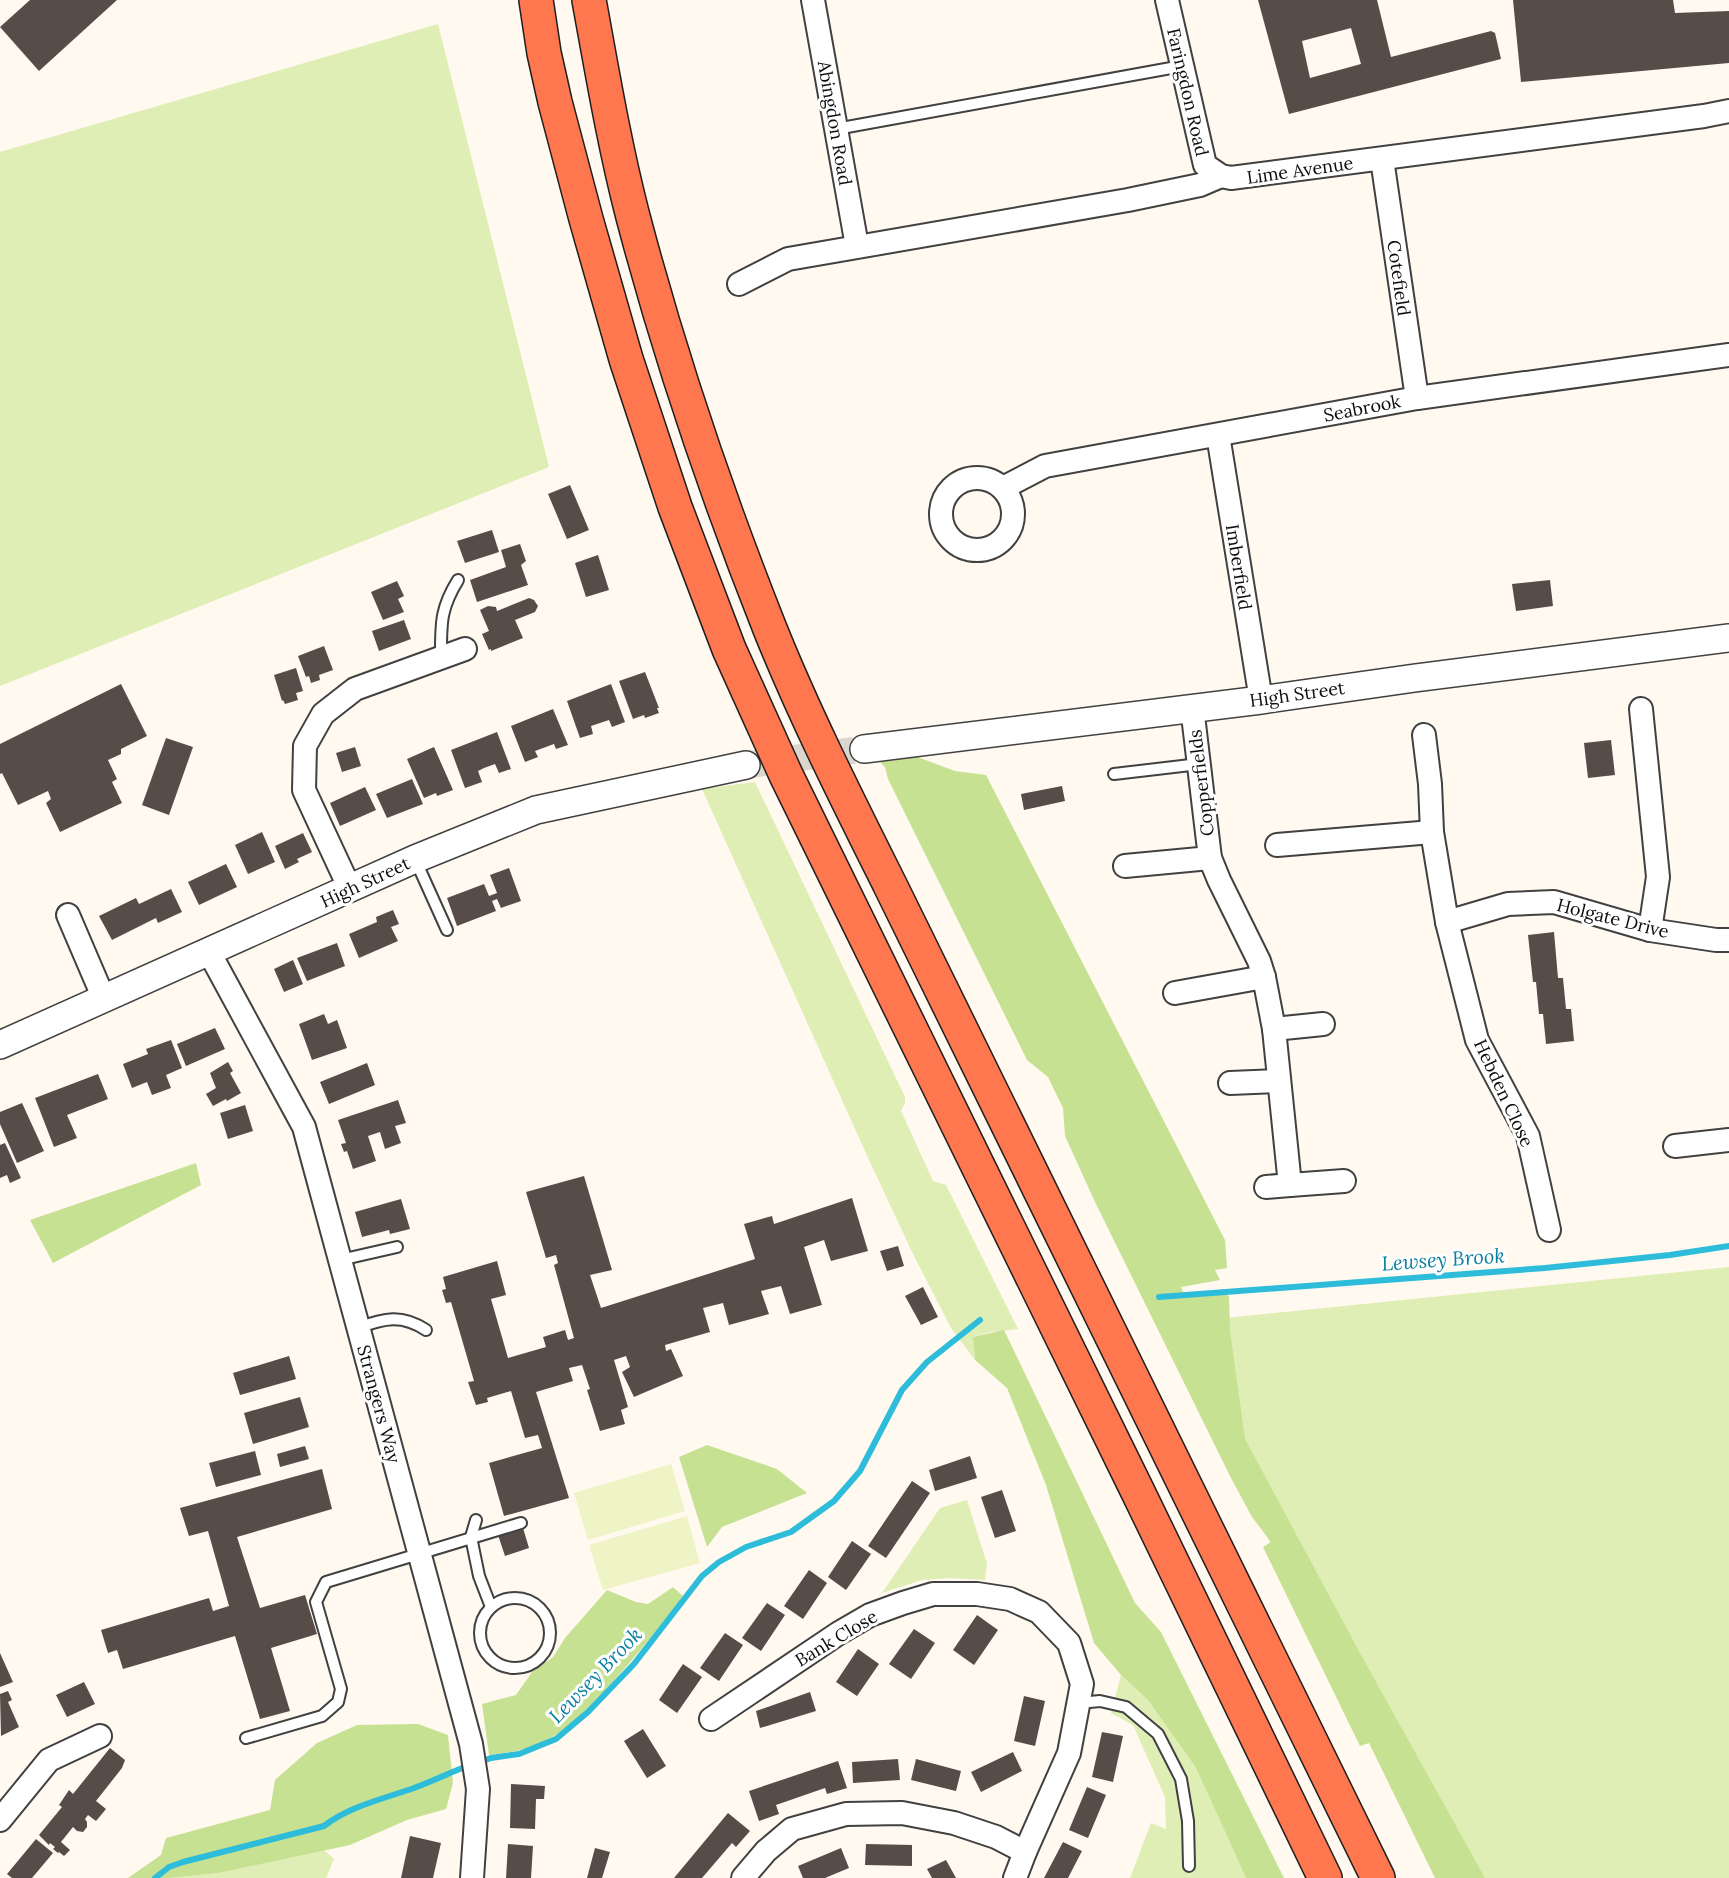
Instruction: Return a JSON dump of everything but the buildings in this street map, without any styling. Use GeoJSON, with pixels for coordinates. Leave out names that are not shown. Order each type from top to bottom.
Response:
{"type":"FeatureCollection","features":[{"type":"Feature","properties":{"kind":"highway"},"geometry":{"type":"LineString","coordinates":[[526,0],[544,53],[586,219],[627,359],[675,507],[729,649],[786,775],[1325,1878]]}},
{"type":"Feature","properties":{"kind":"highway"},"geometry":{"type":"LineString","coordinates":[[536,0],[544,53]]}},
{"type":"Feature","properties":{"kind":"highway"},"geometry":{"type":"LineString","coordinates":[[589,0],[632,212],[672,354],[719,496],[771,632],[859,822],[1378,1878]]}},
{"type":"Feature","properties":{"kind":"highway"},"geometry":{"type":"LineString","coordinates":[[602,0],[608,99]]}},
{"type":"Feature","properties":{"kind":"street","name":"Abingdon Road"},"geometry":{"type":"LineString","coordinates":[[813,0],[857,246]]}},
{"type":"Feature","properties":{"kind":"street","name":"Faringdon Road"},"geometry":{"type":"LineString","coordinates":[[1167,0],[1204,165],[1221,176]]}},
{"type":"Feature","properties":{"kind":"street","name":"Lime Avenue"},"geometry":{"type":"LineString","coordinates":[[739,284],[788,259],[1128,200],[1200,185],[1221,176],[1240,178],[1693,118],[1729,111]]}},
{"type":"Feature","properties":{"kind":"street","name":"Cotefield"},"geometry":{"type":"LineString","coordinates":[[1382,159],[1417,398]]}},
{"type":"Feature","properties":{"kind":"street","name":"Seabrook"},"geometry":{"type":"LineString","coordinates":[[1003,488],[1045,466],[1417,398],[1729,354]]}},
{"type":"Feature","properties":{"kind":"street","name":"Imberfield"},"geometry":{"type":"LineString","coordinates":[[1218,435],[1261,700]]}},
{"type":"Feature","properties":{"kind":"street","name":"High Street"},"geometry":{"type":"LineString","coordinates":[[864,749],[1261,700],[1729,638]]}},
{"type":"Feature","properties":{"kind":"street"},"geometry":{"type":"LineString","coordinates":[[350,889],[304,790],[305,746],[322,714],[355,689],[465,649]]}},
{"type":"Feature","properties":{"kind":"street","name":"Copperfields"},"geometry":{"type":"LineString","coordinates":[[1192,707],[1210,858],[1259,961],[1264,977],[1274,1029],[1290,1185]]}},
{"type":"Feature","properties":{"kind":"street"},"geometry":{"type":"LineString","coordinates":[[1641,709],[1658,877],[1650,930]]}},
{"type":"Feature","properties":{"kind":"street"},"geometry":{"type":"LineString","coordinates":[[1424,735],[1430,784],[1432,832],[1448,922]]}},
{"type":"Feature","properties":{"kind":"street","name":"High Street"},"geometry":{"type":"LineString","coordinates":[[0,1045],[415,859],[536,810],[746,765]]}},
{"type":"Feature","properties":{"kind":"street"},"geometry":{"type":"LineString","coordinates":[[1277,845],[1432,832]]}},
{"type":"Feature","properties":{"kind":"street","name":"Copperfields"},"geometry":{"type":"LineString","coordinates":[[1125,866],[1210,858]]}},
{"type":"Feature","properties":{"kind":"street","name":"Holgate Drive"},"geometry":{"type":"LineString","coordinates":[[1448,922],[1508,904],[1554,902],[1650,930],[1729,940]]}},
{"type":"Feature","properties":{"kind":"street"},"geometry":{"type":"LineString","coordinates":[[68,915],[104,999]]}},
{"type":"Feature","properties":{"kind":"street","name":"Hebden Close"},"geometry":{"type":"LineString","coordinates":[[1448,922],[1477,1040],[1528,1137],[1549,1230]]}},
{"type":"Feature","properties":{"kind":"street","name":"Strangers Way"},"geometry":{"type":"LineString","coordinates":[[209,952],[304,1127],[471,1744],[478,1789],[472,1878]]}},
{"type":"Feature","properties":{"kind":"street"},"geometry":{"type":"LineString","coordinates":[[1175,993],[1264,977]]}},
{"type":"Feature","properties":{"kind":"street"},"geometry":{"type":"LineString","coordinates":[[1274,1029],[1323,1024]]}},
{"type":"Feature","properties":{"kind":"street"},"geometry":{"type":"LineString","coordinates":[[1230,1083],[1278,1081]]}},
{"type":"Feature","properties":{"kind":"street"},"geometry":{"type":"LineString","coordinates":[[1675,1146],[1729,1140]]}},
{"type":"Feature","properties":{"kind":"street"},"geometry":{"type":"LineString","coordinates":[[1266,1187],[1344,1181]]}},
{"type":"Feature","properties":{"kind":"street","name":"Bank Close"},"geometry":{"type":"LineString","coordinates":[[711,1719],[839,1633],[870,1615],[903,1603],[933,1594],[977,1594],[1010,1599],[1039,1612],[1069,1643],[1082,1684],[1069,1753],[1015,1878]]}},
{"type":"Feature","properties":{"kind":"street"},"geometry":{"type":"LineString","coordinates":[[0,1820],[49,1760],[100,1736]]}},
{"type":"Feature","properties":{"kind":"street"},"geometry":{"type":"LineString","coordinates":[[743,1878],[765,1851],[792,1830],[846,1814],[902,1814],[954,1823],[996,1837],[1025,1852]]}},
{"type":"Feature","properties":{"kind":"lane"},"geometry":{"type":"LineString","coordinates":[[836,129],[1182,66]]}},
{"type":"Feature","properties":{"kind":"lane"},"geometry":{"type":"LineString","coordinates":[[441,657],[443,613],[447,597],[458,580]]}},
{"type":"Feature","properties":{"kind":"lane"},"geometry":{"type":"LineString","coordinates":[[1114,774],[1199,764]]}},
{"type":"Feature","properties":{"kind":"lane"},"geometry":{"type":"LineString","coordinates":[[415,859],[447,930]]}},
{"type":"Feature","properties":{"kind":"lane"},"geometry":{"type":"LineString","coordinates":[[340,1260],[397,1247]]}},
{"type":"Feature","properties":{"kind":"lane"},"geometry":{"type":"LineString","coordinates":[[358,1328],[377,1320],[397,1318],[412,1321],[426,1330]]}},
{"type":"Feature","properties":{"kind":"lane"},"geometry":{"type":"LineString","coordinates":[[476,1520],[471,1537],[479,1576],[491,1607]]}},
{"type":"Feature","properties":{"kind":"lane"},"geometry":{"type":"LineString","coordinates":[[246,1738],[322,1716],[338,1702],[341,1689],[316,1602],[326,1582],[521,1523]]}},
{"type":"Feature","properties":{"kind":"lane"},"geometry":{"type":"LineString","coordinates":[[511,1598],[534,1603],[542,1611],[548,1621],[550,1633],[543,1654],[535,1662],[524,1667],[512,1668],[501,1666],[491,1659],[480,1639],[483,1617],[491,1607],[511,1598]]}},
{"type":"Feature","properties":{"kind":"lane"},"geometry":{"type":"LineString","coordinates":[[1079,1703],[1100,1701],[1126,1707],[1158,1734],[1181,1779],[1188,1821],[1189,1866]]}},
{"type":"Feature","properties":{"kind":"green space"},"geometry":{"type":"Polygon","coordinates":[[[438,24],[549,467],[0,686],[0,152],[438,24]]]}},
{"type":"Feature","properties":{"kind":"green space"},"geometry":{"type":"Polygon","coordinates":[[[912,755],[955,771],[986,775],[1225,1240],[1227,1268],[1215,1270],[1220,1280],[1181,1287],[1186,1298],[1225,1289],[1229,1297],[1230,1331],[1245,1439],[1361,1655],[1485,1878],[1435,1878],[1369,1743],[1360,1746],[1263,1547],[1271,1542],[1252,1517],[1231,1478],[1095,1202],[1065,1136],[1063,1108],[1048,1077],[1027,1060],[888,779],[885,767],[880,762],[893,759],[894,762],[897,757],[912,755]]]}},
{"type":"Feature","properties":{"kind":"green space"},"geometry":{"type":"Polygon","coordinates":[[[755,782],[905,1097],[901,1111],[933,1181],[946,1185],[1018,1329],[973,1337],[975,1360],[951,1328],[913,1254],[702,789],[755,782]]]}},
{"type":"Feature","properties":{"kind":"green space"},"geometry":{"type":"Polygon","coordinates":[[[196,1163],[201,1185],[53,1263],[30,1220],[196,1163]]]}},
{"type":"Feature","properties":{"kind":"green space"},"geometry":{"type":"Polygon","coordinates":[[[1729,1267],[1729,1878],[1446,1878],[1156,1325],[1729,1267]]]}},
{"type":"Feature","properties":{"kind":"green space"},"geometry":{"type":"Polygon","coordinates":[[[1004,1330],[1135,1603],[1161,1632],[1284,1878],[1246,1878],[1196,1768],[1148,1700],[1121,1675],[1094,1643],[1046,1485],[1007,1388],[975,1360],[973,1337],[1004,1330]]]}},
{"type":"Feature","properties":{"kind":"green space"},"geometry":{"type":"Polygon","coordinates":[[[707,1445],[777,1469],[807,1493],[722,1527],[707,1547],[679,1457],[707,1445]]]}},
{"type":"Feature","properties":{"kind":"green space"},"geometry":{"type":"Polygon","coordinates":[[[671,1464],[685,1511],[588,1540],[574,1493],[671,1464]]]}},
{"type":"Feature","properties":{"kind":"green space"},"geometry":{"type":"Polygon","coordinates":[[[967,1500],[987,1564],[985,1580],[949,1578],[922,1580],[882,1593],[940,1508],[967,1500]]]}},
{"type":"Feature","properties":{"kind":"green space"},"geometry":{"type":"Polygon","coordinates":[[[687,1516],[700,1563],[603,1590],[589,1545],[687,1516]]]}},
{"type":"Feature","properties":{"kind":"green space"},"geometry":{"type":"Polygon","coordinates":[[[673,1587],[683,1596],[631,1661],[578,1717],[551,1738],[537,1745],[489,1755],[482,1704],[516,1695],[532,1672],[553,1657],[565,1638],[607,1590],[636,1602],[648,1604],[673,1587]]]}},
{"type":"Feature","properties":{"kind":"green space"},"geometry":{"type":"Polygon","coordinates":[[[1121,1675],[1148,1700],[1196,1768],[1246,1878],[1130,1878],[1151,1823],[1166,1829],[1165,1797],[1133,1725],[1111,1713],[1121,1675]]]}},
{"type":"Feature","properties":{"kind":"green space"},"geometry":{"type":"Polygon","coordinates":[[[418,1724],[448,1735],[453,1783],[446,1809],[407,1820],[350,1845],[219,1873],[170,1878],[128,1878],[161,1855],[166,1838],[270,1810],[275,1780],[317,1743],[357,1725],[418,1724]]]}},
{"type":"Feature","properties":{"kind":"green space"},"geometry":{"type":"Polygon","coordinates":[[[324,1850],[334,1859],[326,1878],[170,1878],[219,1873],[324,1850]]]}},
{"type":"Feature","properties":{"kind":"waterway","name":"Lewsey Brook"},"geometry":{"type":"LineString","coordinates":[[1159,1297],[1545,1268],[1670,1255],[1729,1246]]}},
{"type":"Feature","properties":{"kind":"waterway","name":"Lewsey Brook"},"geometry":{"type":"LineString","coordinates":[[480,1762],[519,1754],[556,1739],[588,1712],[634,1664],[702,1576],[719,1562],[746,1547],[791,1532],[834,1501],[860,1471],[902,1390],[927,1362],[980,1320]]}},
{"type":"Feature","properties":{"kind":"waterway","name":"Lewsey Brook"},"geometry":{"type":"LineString","coordinates":[[155,1878],[169,1867],[183,1862],[324,1826],[356,1808],[470,1765]]}},
{"type":"Feature","properties":{"kind":"tunnel"},"geometry":{"type":"LineString","coordinates":[[746,765],[864,749]]}}]}
